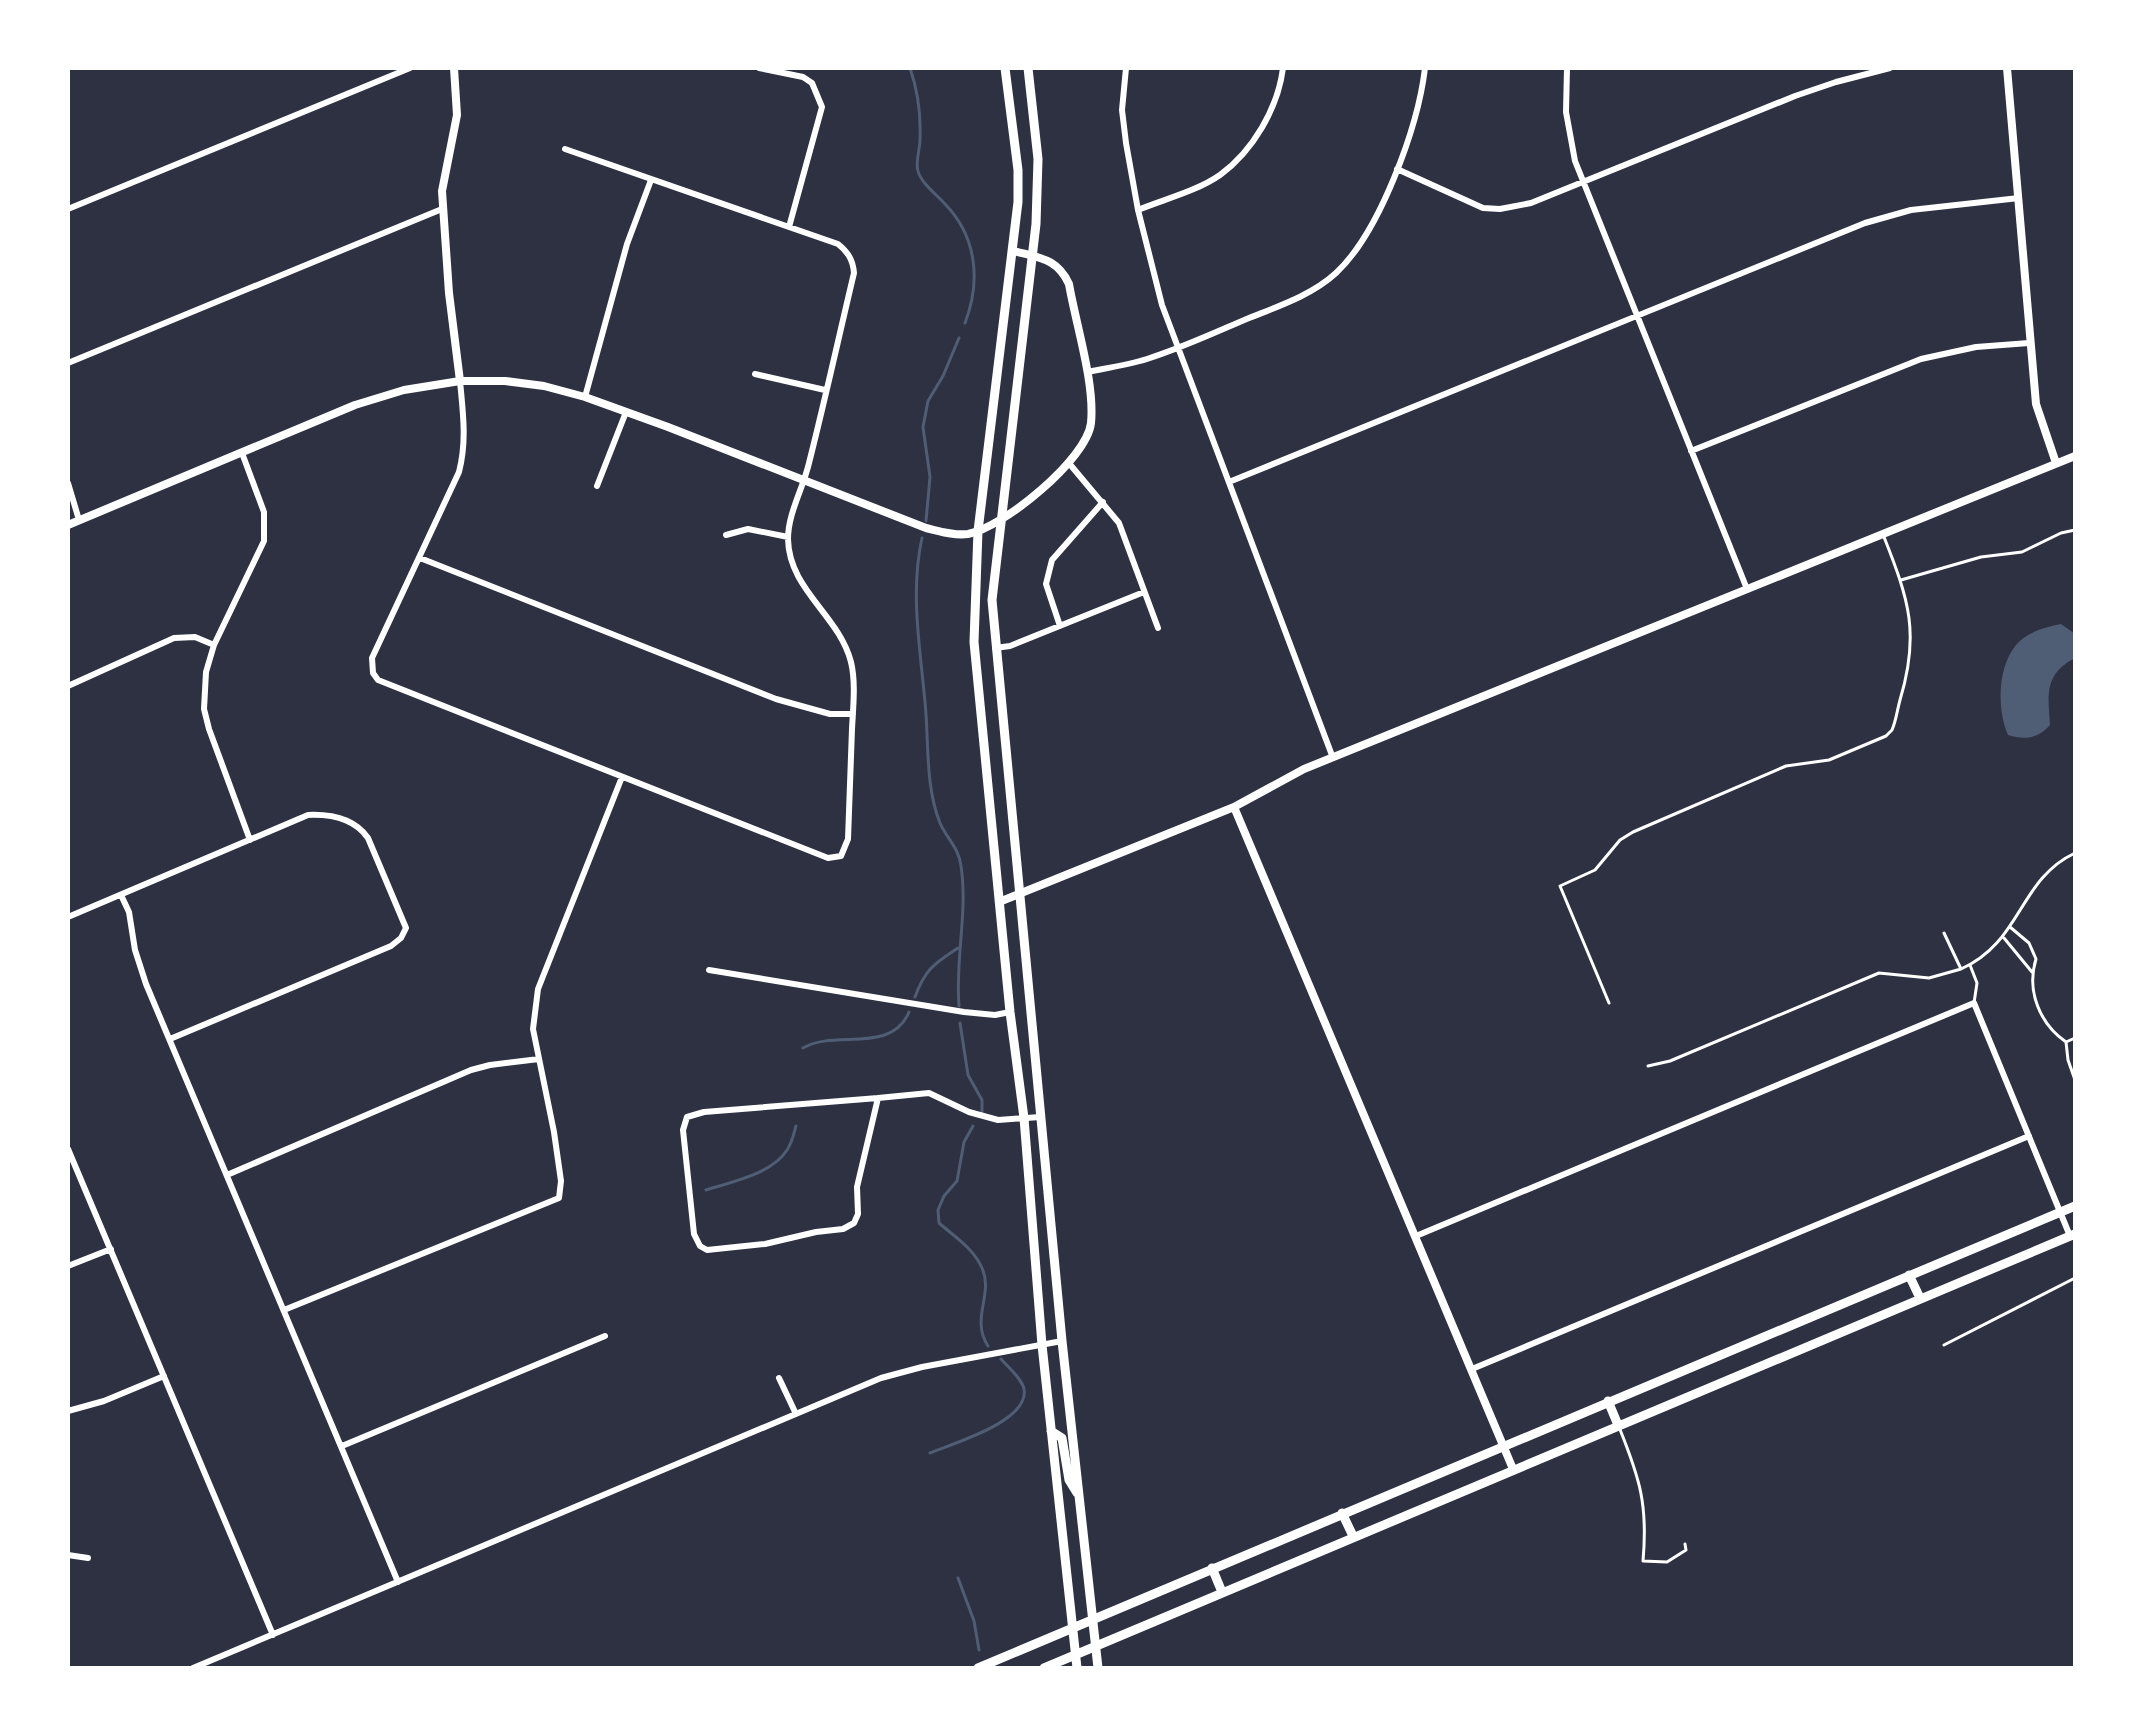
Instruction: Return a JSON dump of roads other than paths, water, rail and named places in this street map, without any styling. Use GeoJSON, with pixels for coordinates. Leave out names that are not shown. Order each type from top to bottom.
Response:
{"type":"FeatureCollection","features":[{"type":"Feature","properties":{"kind":"main road"},"geometry":{"type":"LineString","coordinates":[[1005,68],[1018,170],[1014,251],[978,531],[974,642],[1010,1012],[1024,1118],[1042,1345],[1077,1668]]}},
{"type":"Feature","properties":{"kind":"main road"},"geometry":{"type":"LineString","coordinates":[[1028,68],[1039,174],[992,591],[1018,894],[1098,1668]]}},
{"type":"Feature","properties":{"kind":"main road"},"geometry":{"type":"LineString","coordinates":[[978,1668],[2075,1206]]}},
{"type":"Feature","properties":{"kind":"main road"},"geometry":{"type":"LineString","coordinates":[[1044,1668],[2073,1235]]}},
{"type":"Feature","properties":{"kind":"main road"},"geometry":{"type":"LineString","coordinates":[[1909,1275],[1920,1298]]}},
{"type":"Feature","properties":{"kind":"main road"},"geometry":{"type":"LineString","coordinates":[[1608,1401],[1618,1425]]}},
{"type":"Feature","properties":{"kind":"main road"},"geometry":{"type":"LineString","coordinates":[[1051,1431],[1062,1438],[1069,1480],[1079,1495]]}},
{"type":"Feature","properties":{"kind":"main road"},"geometry":{"type":"LineString","coordinates":[[1342,1513],[1353,1536]]}},
{"type":"Feature","properties":{"kind":"main road"},"geometry":{"type":"LineString","coordinates":[[1212,1568],[1222,1592]]}},
{"type":"Feature","properties":{"kind":"street"},"geometry":{"type":"LineString","coordinates":[[68,209],[410,68]]}},
{"type":"Feature","properties":{"kind":"street"},"geometry":{"type":"LineString","coordinates":[[454,68],[457,115],[444,171],[442,209],[465,430],[464,452],[459,472],[372,658],[373,673],[384,684],[828,858],[841,856],[848,839],[852,663],[830,619],[800,582],[790,555],[788,537],[854,273],[853,264],[846,250],[838,244],[565,149]]}},
{"type":"Feature","properties":{"kind":"street"},"geometry":{"type":"LineString","coordinates":[[1126,68],[1122,110],[1138,210],[1155,277],[1177,348],[1333,758]]}},
{"type":"Feature","properties":{"kind":"street"},"geometry":{"type":"LineString","coordinates":[[1138,210],[1201,185],[1220,175],[1237,160],[1253,140],[1275,101],[1283,68]]}},
{"type":"Feature","properties":{"kind":"street"},"geometry":{"type":"LineString","coordinates":[[1087,372],[1145,360],[1177,348],[1294,300],[1335,274],[1369,230],[1397,169],[1412,131],[1425,68]]}},
{"type":"Feature","properties":{"kind":"street"},"geometry":{"type":"LineString","coordinates":[[1567,68],[1566,112],[1582,182],[1747,589]]}},
{"type":"Feature","properties":{"kind":"street"},"geometry":{"type":"LineString","coordinates":[[1397,169],[1467,202],[1500,209],[1531,203],[1795,96],[1890,68]]}},
{"type":"Feature","properties":{"kind":"street"},"geometry":{"type":"LineString","coordinates":[[2007,68],[2036,404],[2056,463]]}},
{"type":"Feature","properties":{"kind":"street"},"geometry":{"type":"LineString","coordinates":[[764,69],[803,77],[812,83],[822,107],[789,227]]}},
{"type":"Feature","properties":{"kind":"street"},"geometry":{"type":"LineString","coordinates":[[585,397],[627,244],[651,180]]}},
{"type":"Feature","properties":{"kind":"street"},"geometry":{"type":"LineString","coordinates":[[1229,482],[1865,223],[1923,208],[2019,198]]}},
{"type":"Feature","properties":{"kind":"street"},"geometry":{"type":"LineString","coordinates":[[68,363],[442,209]]}},
{"type":"Feature","properties":{"kind":"street"},"geometry":{"type":"LineString","coordinates":[[68,525],[383,396],[460,381],[522,382],[585,397],[926,528],[956,535],[978,531],[1001,521],[1019,508],[1068,462],[1087,438],[1091,424],[1087,372],[1069,284],[1057,265],[1014,251]]}},
{"type":"Feature","properties":{"kind":"street"},"geometry":{"type":"LineString","coordinates":[[1691,451],[1921,359],[1976,347],[2029,343]]}},
{"type":"Feature","properties":{"kind":"street"},"geometry":{"type":"LineString","coordinates":[[755,374],[825,390]]}},
{"type":"Feature","properties":{"kind":"street"},"geometry":{"type":"LineString","coordinates":[[597,486],[626,412]]}},
{"type":"Feature","properties":{"kind":"street"},"geometry":{"type":"LineString","coordinates":[[242,453],[264,512],[264,541],[214,645],[206,672],[204,709],[250,840]]}},
{"type":"Feature","properties":{"kind":"street"},"geometry":{"type":"LineString","coordinates":[[999,902],[1234,807],[1284,779],[1333,758],[2075,456]]}},
{"type":"Feature","properties":{"kind":"street"},"geometry":{"type":"LineString","coordinates":[[1068,462],[1119,523],[1158,628]]}},
{"type":"Feature","properties":{"kind":"street"},"geometry":{"type":"LineString","coordinates":[[68,483],[79,520]]}},
{"type":"Feature","properties":{"kind":"street"},"geometry":{"type":"LineString","coordinates":[[1060,626],[1046,584],[1052,560],[1103,502]]}},
{"type":"Feature","properties":{"kind":"street"},"geometry":{"type":"LineString","coordinates":[[726,535],[748,529],[788,537]]}},
{"type":"Feature","properties":{"kind":"street"},"geometry":{"type":"LineString","coordinates":[[420,558],[776,699],[830,714],[853,714]]}},
{"type":"Feature","properties":{"kind":"street"},"geometry":{"type":"LineString","coordinates":[[995,648],[1010,646],[1144,592]]}},
{"type":"Feature","properties":{"kind":"street"},"geometry":{"type":"LineString","coordinates":[[68,686],[174,638],[195,637],[214,645]]}},
{"type":"Feature","properties":{"kind":"street"},"geometry":{"type":"LineString","coordinates":[[284,1310],[559,1198],[561,1181],[533,1029],[538,989],[622,777]]}},
{"type":"Feature","properties":{"kind":"street"},"geometry":{"type":"LineString","coordinates":[[1234,807],[1513,1469]]}},
{"type":"Feature","properties":{"kind":"street"},"geometry":{"type":"LineString","coordinates":[[68,917],[308,815],[329,815],[361,828],[406,928],[401,938],[391,946],[170,1039]]}},
{"type":"Feature","properties":{"kind":"street"},"geometry":{"type":"LineString","coordinates":[[121,895],[129,912],[138,960],[398,1582]]}},
{"type":"Feature","properties":{"kind":"street"},"geometry":{"type":"LineString","coordinates":[[709,970],[964,1012],[995,1015],[1010,1012]]}},
{"type":"Feature","properties":{"kind":"street"},"geometry":{"type":"LineString","coordinates":[[1416,1236],[1974,1003],[2060,1212],[2073,1235]]}},
{"type":"Feature","properties":{"kind":"street"},"geometry":{"type":"LineString","coordinates":[[227,1175],[471,1070],[539,1059]]}},
{"type":"Feature","properties":{"kind":"street"},"geometry":{"type":"LineString","coordinates":[[878,1098],[857,1187],[858,1214],[854,1223],[843,1229],[765,1244],[707,1250],[700,1246],[694,1234],[686,1160],[683,1130],[687,1117],[704,1112],[929,1093],[987,1118],[1040,1117]]}},
{"type":"Feature","properties":{"kind":"street"},"geometry":{"type":"LineString","coordinates":[[1472,1369],[2029,1136]]}},
{"type":"Feature","properties":{"kind":"street"},"geometry":{"type":"LineString","coordinates":[[68,1149],[273,1635]]}},
{"type":"Feature","properties":{"kind":"street"},"geometry":{"type":"LineString","coordinates":[[68,1266],[111,1249]]}},
{"type":"Feature","properties":{"kind":"street"},"geometry":{"type":"LineString","coordinates":[[342,1446],[605,1336]]}},
{"type":"Feature","properties":{"kind":"street"},"geometry":{"type":"LineString","coordinates":[[193,1668],[881,1378],[1062,1341]]}},
{"type":"Feature","properties":{"kind":"street"},"geometry":{"type":"LineString","coordinates":[[68,1411],[104,1401],[164,1376]]}},
{"type":"Feature","properties":{"kind":"street"},"geometry":{"type":"LineString","coordinates":[[779,1378],[796,1414]]}},
{"type":"Feature","properties":{"kind":"street"},"geometry":{"type":"LineString","coordinates":[[68,1555],[88,1558]]}},
{"type":"Feature","properties":{"kind":"lane"},"geometry":{"type":"LineString","coordinates":[[1901,580],[1981,557],[2022,552],[2061,533],[2075,530]]}},
{"type":"Feature","properties":{"kind":"lane"},"geometry":{"type":"LineString","coordinates":[[1609,1003],[1560,886],[1595,870],[1620,840],[1633,832],[1786,766],[1829,760],[1889,734],[1895,724],[1907,678],[1910,619],[1901,580],[1883,533]]}},
{"type":"Feature","properties":{"kind":"lane"},"geometry":{"type":"LineString","coordinates":[[1648,1066],[1670,1061],[1879,973],[1929,978],[1970,965],[1988,954],[2003,937],[2039,880],[2057,863],[2075,853]]}},
{"type":"Feature","properties":{"kind":"lane"},"geometry":{"type":"LineString","coordinates":[[2010,927],[2029,943],[2036,959],[2032,972],[2034,999],[2053,1033],[2066,1042],[2075,1080]]}},
{"type":"Feature","properties":{"kind":"lane"},"geometry":{"type":"LineString","coordinates":[[1944,933],[1961,969]]}},
{"type":"Feature","properties":{"kind":"lane"},"geometry":{"type":"LineString","coordinates":[[2003,937],[2032,972]]}},
{"type":"Feature","properties":{"kind":"lane"},"geometry":{"type":"LineString","coordinates":[[1970,965],[1977,983],[1974,1003]]}},
{"type":"Feature","properties":{"kind":"lane"},"geometry":{"type":"LineString","coordinates":[[2066,1042],[2075,1038]]}},
{"type":"Feature","properties":{"kind":"lane"},"geometry":{"type":"LineString","coordinates":[[1944,1345],[2075,1278]]}},
{"type":"Feature","properties":{"kind":"lane"},"geometry":{"type":"LineString","coordinates":[[1618,1425],[1638,1476],[1643,1500],[1646,1526],[1643,1561],[1667,1562],[1686,1550],[1685,1544]]}},
{"type":"Feature","properties":{"kind":"water"},"geometry":{"type":"Polygon","coordinates":[[[2061,624],[2075,634],[2075,658],[2058,671],[2050,686],[2050,725],[2030,737],[2008,735],[2002,714],[2001,689],[2010,654],[2025,637],[2061,624]]]}},
{"type":"Feature","properties":{"kind":"waterway"},"geometry":{"type":"LineString","coordinates":[[910,68],[919,113],[918,171],[956,217],[970,245],[974,276],[965,323]]}},
{"type":"Feature","properties":{"kind":"waterway"},"geometry":{"type":"LineString","coordinates":[[926,521],[930,477],[923,427],[928,401],[943,376],[959,338]]}},
{"type":"Feature","properties":{"kind":"waterway"},"geometry":{"type":"LineString","coordinates":[[922,538],[916,599],[930,779],[935,809],[960,860],[963,883],[959,1006]]}},
{"type":"Feature","properties":{"kind":"waterway"},"geometry":{"type":"LineString","coordinates":[[915,997],[931,968],[958,948]]}},
{"type":"Feature","properties":{"kind":"waterway"},"geometry":{"type":"LineString","coordinates":[[803,1048],[831,1040],[861,1039],[889,1033],[901,1025],[909,1012]]}},
{"type":"Feature","properties":{"kind":"waterway"},"geometry":{"type":"LineString","coordinates":[[960,1023],[968,1075],[982,1100],[982,1112]]}},
{"type":"Feature","properties":{"kind":"waterway"},"geometry":{"type":"LineString","coordinates":[[706,1190],[750,1176],[772,1165],[789,1147],[796,1126]]}},
{"type":"Feature","properties":{"kind":"waterway"},"geometry":{"type":"LineString","coordinates":[[973,1126],[964,1142],[957,1181],[944,1196],[938,1210],[939,1223],[969,1249],[982,1268],[985,1287],[981,1326],[988,1346]]}},
{"type":"Feature","properties":{"kind":"waterway"},"geometry":{"type":"LineString","coordinates":[[930,1453],[1003,1421],[1023,1401],[1023,1385],[1001,1359]]}},
{"type":"Feature","properties":{"kind":"waterway"},"geometry":{"type":"LineString","coordinates":[[958,1578],[974,1621],[979,1650]]}}]}
